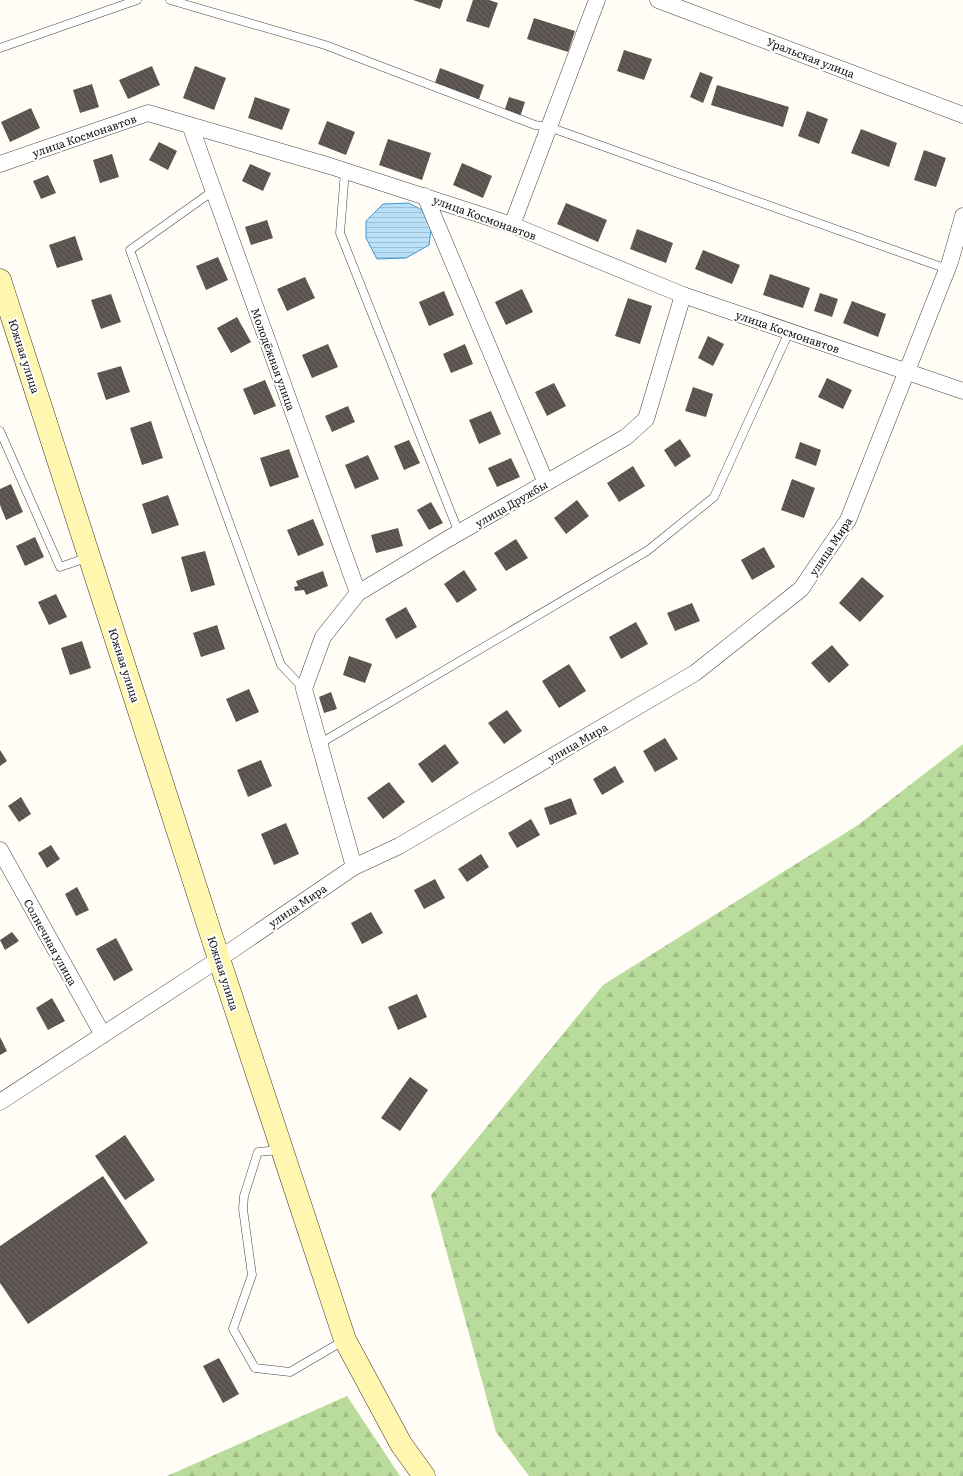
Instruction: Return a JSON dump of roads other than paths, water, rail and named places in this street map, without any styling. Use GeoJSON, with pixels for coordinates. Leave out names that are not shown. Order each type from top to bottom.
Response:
{"type":"FeatureCollection","features":[{"type":"Feature","properties":{"kind":"main road","name":"Южная улица"},"geometry":{"type":"LineString","coordinates":[[0,280],[219,959],[345,1340],[401,1444],[424,1476]]}},
{"type":"Feature","properties":{"kind":"street"},"geometry":{"type":"LineString","coordinates":[[512,225],[597,0]]}},
{"type":"Feature","properties":{"kind":"street","name":"Уральская улица"},"geometry":{"type":"LineString","coordinates":[[658,0],[963,115]]}},
{"type":"Feature","properties":{"kind":"street","name":"улица Космонавтов"},"geometry":{"type":"LineString","coordinates":[[0,164],[148,113],[345,171],[512,225],[683,295],[963,391]]}},
{"type":"Feature","properties":{"kind":"street","name":"Молодёжная улица"},"geometry":{"type":"LineString","coordinates":[[190,125],[358,593]]}},
{"type":"Feature","properties":{"kind":"street"},"geometry":{"type":"LineString","coordinates":[[425,196],[546,483]]}},
{"type":"Feature","properties":{"kind":"street","name":"улица Мира"},"geometry":{"type":"LineString","coordinates":[[0,1102],[219,959],[354,867],[399,846],[695,673],[801,589],[848,520],[947,269],[958,250],[963,216]]}},
{"type":"Feature","properties":{"kind":"street","name":"улица Дружбы"},"geometry":{"type":"LineString","coordinates":[[304,689],[322,637],[358,593],[626,437],[646,419],[683,295]]}},
{"type":"Feature","properties":{"kind":"street"},"geometry":{"type":"LineString","coordinates":[[304,689],[354,867]]}},
{"type":"Feature","properties":{"kind":"street","name":"Солнечная улица"},"geometry":{"type":"LineString","coordinates":[[0,850],[103,1035]]}},
{"type":"Feature","properties":{"kind":"lane"},"geometry":{"type":"LineString","coordinates":[[0,48],[137,0]]}},
{"type":"Feature","properties":{"kind":"lane"},"geometry":{"type":"LineString","coordinates":[[170,0],[325,45],[535,125],[549,127],[947,269]]}},
{"type":"Feature","properties":{"kind":"lane"},"geometry":{"type":"LineString","coordinates":[[345,171],[340,233],[459,533]]}},
{"type":"Feature","properties":{"kind":"lane"},"geometry":{"type":"LineString","coordinates":[[213,191],[130,250],[281,665],[304,689]]}},
{"type":"Feature","properties":{"kind":"lane"},"geometry":{"type":"LineString","coordinates":[[319,744],[648,551],[714,497],[789,332]]}},
{"type":"Feature","properties":{"kind":"lane"},"geometry":{"type":"LineString","coordinates":[[0,431],[60,567],[90,556]]}},
{"type":"Feature","properties":{"kind":"lane"},"geometry":{"type":"LineString","coordinates":[[283,1150],[258,1152],[244,1196],[243,1209],[252,1275],[233,1329],[255,1368],[290,1372],[345,1340]]}},
{"type":"Feature","properties":{"kind":"water"},"geometry":{"type":"Polygon","coordinates":[[[409,203],[433,216],[429,245],[406,258],[377,259],[366,238],[366,221],[383,204],[409,203]]]}}]}
